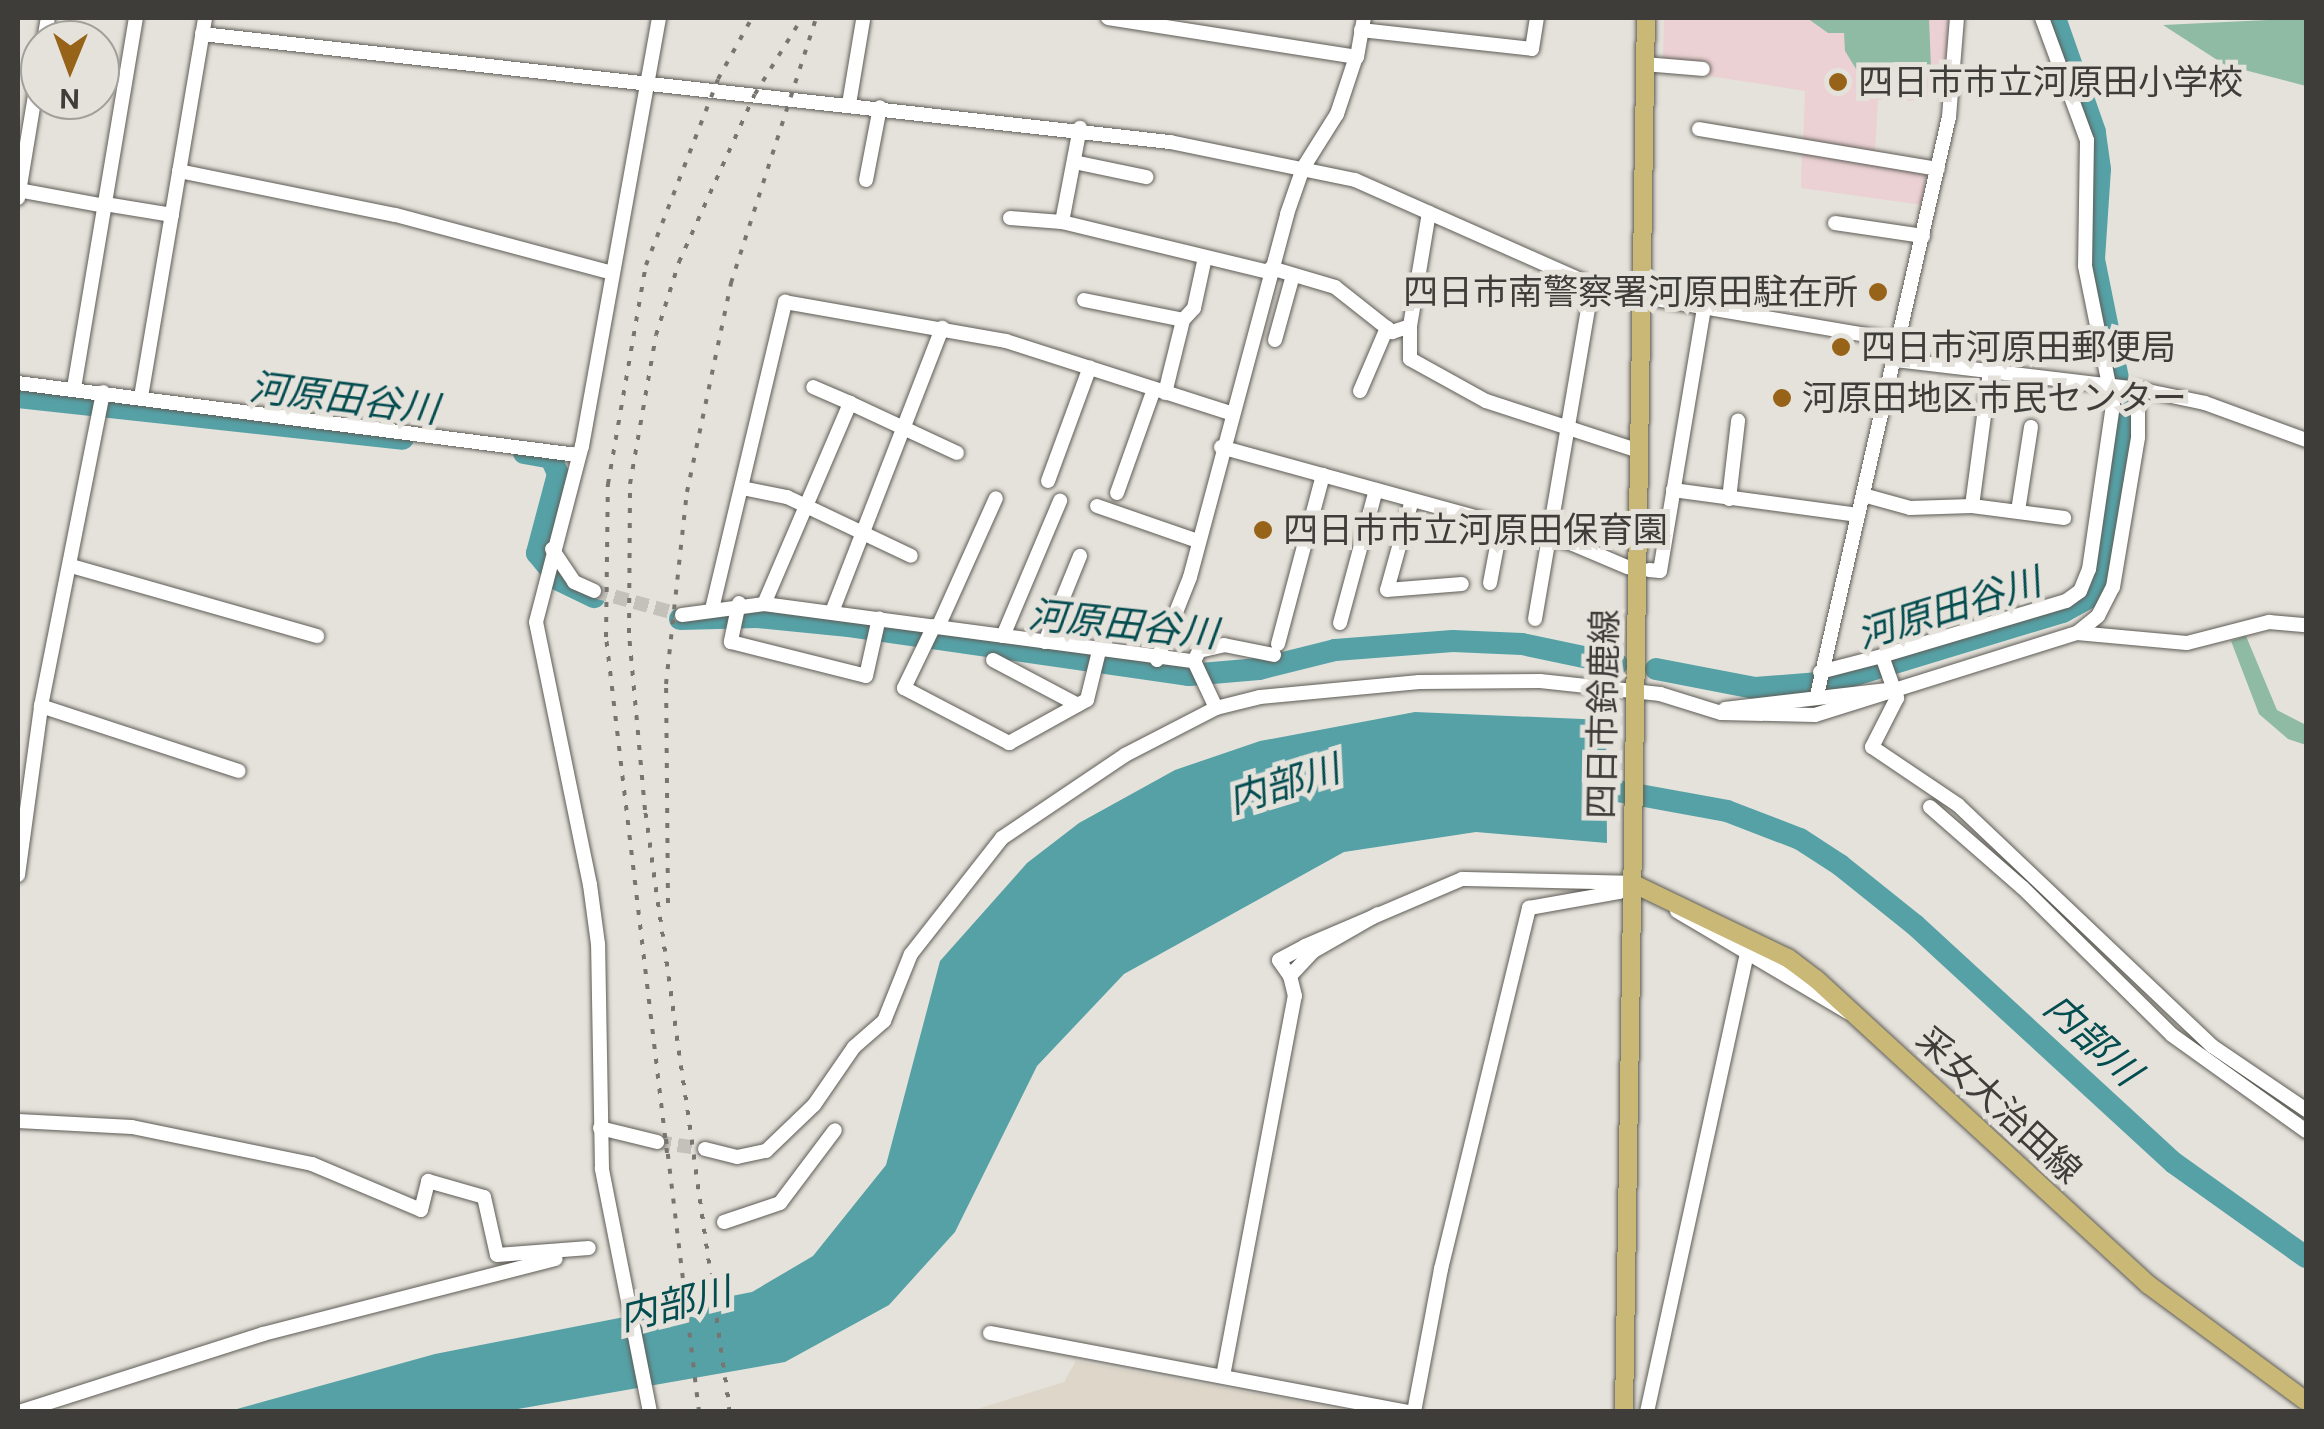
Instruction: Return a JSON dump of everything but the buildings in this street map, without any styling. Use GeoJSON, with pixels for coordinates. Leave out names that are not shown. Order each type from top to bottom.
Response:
{"type":"FeatureCollection","features":[{"type":"Feature","properties":{"kind":"main road","name":"四日市鈴鹿線"},"geometry":{"type":"LineString","coordinates":[[1624,1412],[1646,18]]}},
{"type":"Feature","properties":{"kind":"main road","name":"采女大治田線"},"geometry":{"type":"LineString","coordinates":[[1632,883],[1662,892],[1788,958],[1858,1016],[2149,1285],[2306,1401]]}},
{"type":"Feature","properties":{"kind":"street"},"geometry":{"type":"LineString","coordinates":[[74,388],[136,18]]}},
{"type":"Feature","properties":{"kind":"street"},"geometry":{"type":"LineString","coordinates":[[141,398],[205,18]]}},
{"type":"Feature","properties":{"kind":"street"},"geometry":{"type":"LineString","coordinates":[[650,1412],[614,1241],[600,1128],[598,944],[540,660],[536,622],[577,455],[659,18]]}},
{"type":"Feature","properties":{"kind":"street"},"geometry":{"type":"LineString","coordinates":[[1108,18],[1356,57]]}},
{"type":"Feature","properties":{"kind":"street"},"geometry":{"type":"LineString","coordinates":[[1157,660],[1198,541],[1270,270],[1303,168],[1338,114],[1362,24],[1532,49],[1537,18]]}},
{"type":"Feature","properties":{"kind":"street"},"geometry":{"type":"LineString","coordinates":[[1818,683],[1938,169],[1954,85],[1956,18]]}},
{"type":"Feature","properties":{"kind":"street"},"geometry":{"type":"LineString","coordinates":[[2042,18],[2087,140],[2086,266],[2138,438],[2113,587],[2098,616],[2076,634]]}},
{"type":"Feature","properties":{"kind":"street"},"geometry":{"type":"LineString","coordinates":[[849,104],[862,20]]}},
{"type":"Feature","properties":{"kind":"street"},"geometry":{"type":"LineString","coordinates":[[202,34],[1080,128],[1303,168],[1355,180],[1592,287],[1900,341]]}},
{"type":"Feature","properties":{"kind":"street"},"geometry":{"type":"LineString","coordinates":[[1646,64],[1703,69]]}},
{"type":"Feature","properties":{"kind":"street"},"geometry":{"type":"LineString","coordinates":[[866,180],[880,107]]}},
{"type":"Feature","properties":{"kind":"street"},"geometry":{"type":"LineString","coordinates":[[18,198],[30,120]]}},
{"type":"Feature","properties":{"kind":"street"},"geometry":{"type":"LineString","coordinates":[[1062,222],[1080,128]]}},
{"type":"Feature","properties":{"kind":"street"},"geometry":{"type":"LineString","coordinates":[[1699,129],[1938,169]]}},
{"type":"Feature","properties":{"kind":"street"},"geometry":{"type":"LineString","coordinates":[[1074,162],[1146,177]]}},
{"type":"Feature","properties":{"kind":"street"},"geometry":{"type":"LineString","coordinates":[[180,171],[396,216],[612,273]]}},
{"type":"Feature","properties":{"kind":"street"},"geometry":{"type":"LineString","coordinates":[[18,190],[172,215]]}},
{"type":"Feature","properties":{"kind":"street"},"geometry":{"type":"LineString","coordinates":[[1429,213],[1410,326],[1410,359],[1486,400],[1570,431],[1640,451]]}},
{"type":"Feature","properties":{"kind":"street"},"geometry":{"type":"LineString","coordinates":[[1010,218],[1062,222],[1293,275],[1335,288],[1386,328],[1410,326]]}},
{"type":"Feature","properties":{"kind":"street"},"geometry":{"type":"LineString","coordinates":[[1835,224],[1923,236]]}},
{"type":"Feature","properties":{"kind":"street"},"geometry":{"type":"LineString","coordinates":[[1117,493],[1160,391],[1182,320],[1194,308],[1205,256]]}},
{"type":"Feature","properties":{"kind":"street"},"geometry":{"type":"LineString","coordinates":[[1275,340],[1293,275]]}},
{"type":"Feature","properties":{"kind":"street"},"geometry":{"type":"LineString","coordinates":[[1534,619],[1552,539],[1592,287]]}},
{"type":"Feature","properties":{"kind":"street"},"geometry":{"type":"LineString","coordinates":[[1084,300],[1182,320]]}},
{"type":"Feature","properties":{"kind":"street"},"geometry":{"type":"LineString","coordinates":[[712,609],[785,302],[942,328],[1090,367],[1230,413]]}},
{"type":"Feature","properties":{"kind":"street"},"geometry":{"type":"LineString","coordinates":[[1649,570],[1660,571],[1704,308]]}},
{"type":"Feature","properties":{"kind":"street"},"geometry":{"type":"LineString","coordinates":[[832,612],[908,429],[942,328]]}},
{"type":"Feature","properties":{"kind":"street"},"geometry":{"type":"LineString","coordinates":[[1360,391],[1386,328]]}},
{"type":"Feature","properties":{"kind":"street"},"geometry":{"type":"LineString","coordinates":[[1896,360],[2206,403],[2306,440]]}},
{"type":"Feature","properties":{"kind":"street"},"geometry":{"type":"LineString","coordinates":[[1048,481],[1090,367]]}},
{"type":"Feature","properties":{"kind":"street"},"geometry":{"type":"LineString","coordinates":[[1972,506],[1990,371]]}},
{"type":"Feature","properties":{"kind":"street"},"geometry":{"type":"LineString","coordinates":[[18,383],[74,388],[101,401],[141,398],[577,455]]}},
{"type":"Feature","properties":{"kind":"street"},"geometry":{"type":"LineString","coordinates":[[813,387],[957,454]]}},
{"type":"Feature","properties":{"kind":"street"},"geometry":{"type":"LineString","coordinates":[[1721,713],[2066,601],[2080,592],[2124,389]]}},
{"type":"Feature","properties":{"kind":"street"},"geometry":{"type":"LineString","coordinates":[[18,875],[41,706],[101,401]]}},
{"type":"Feature","properties":{"kind":"street"},"geometry":{"type":"LineString","coordinates":[[764,604],[850,404]]}},
{"type":"Feature","properties":{"kind":"street"},"geometry":{"type":"LineString","coordinates":[[1728,498],[1738,421]]}},
{"type":"Feature","properties":{"kind":"street"},"geometry":{"type":"LineString","coordinates":[[2018,511],[2031,428]]}},
{"type":"Feature","properties":{"kind":"street"},"geometry":{"type":"LineString","coordinates":[[1221,446],[1552,539],[1627,568]]}},
{"type":"Feature","properties":{"kind":"street"},"geometry":{"type":"LineString","coordinates":[[1216,708],[1199,672],[1200,652],[1224,644],[1276,649],[1323,475]]}},
{"type":"Feature","properties":{"kind":"street"},"geometry":{"type":"LineString","coordinates":[[742,488],[806,506],[911,556]]}},
{"type":"Feature","properties":{"kind":"street"},"geometry":{"type":"LineString","coordinates":[[1340,623],[1376,490]]}},
{"type":"Feature","properties":{"kind":"street"},"geometry":{"type":"LineString","coordinates":[[1674,490],[1858,514]]}},
{"type":"Feature","properties":{"kind":"street"},"geometry":{"type":"LineString","coordinates":[[1864,495],[1910,508],[1972,506],[2064,518]]}},
{"type":"Feature","properties":{"kind":"street"},"geometry":{"type":"LineString","coordinates":[[996,498],[904,688],[1009,743],[1087,700],[1098,654]]}},
{"type":"Feature","properties":{"kind":"street"},"geometry":{"type":"LineString","coordinates":[[1412,500],[1387,590],[1462,584]]}},
{"type":"Feature","properties":{"kind":"street"},"geometry":{"type":"LineString","coordinates":[[1004,636],[1060,501]]}},
{"type":"Feature","properties":{"kind":"street"},"geometry":{"type":"LineString","coordinates":[[1097,506],[1198,541]]}},
{"type":"Feature","properties":{"kind":"street"},"geometry":{"type":"LineString","coordinates":[[1490,584],[1501,525]]}},
{"type":"Feature","properties":{"kind":"street"},"geometry":{"type":"LineString","coordinates":[[1045,642],[1080,556]]}},
{"type":"Feature","properties":{"kind":"street"},"geometry":{"type":"LineString","coordinates":[[549,560],[574,582],[594,591]]}},
{"type":"Feature","properties":{"kind":"street"},"geometry":{"type":"LineString","coordinates":[[70,566],[317,636]]}},
{"type":"Feature","properties":{"kind":"street"},"geometry":{"type":"LineString","coordinates":[[682,615],[712,609],[737,612],[764,604],[832,612],[877,625],[1045,642],[1098,654],[1157,660],[1199,672]]}},
{"type":"Feature","properties":{"kind":"street"},"geometry":{"type":"LineString","coordinates":[[737,612],[731,642],[866,676],[877,625]]}},
{"type":"Feature","properties":{"kind":"street"},"geometry":{"type":"LineString","coordinates":[[705,1149],[737,1156],[766,1151],[814,1104],[854,1047],[884,1021],[912,954],[1002,838],[1125,755],[1216,708],[1260,697],[1419,682],[1540,682],[1721,713],[1815,715],[2076,634],[2187,642],[2269,622],[2306,624]]}},
{"type":"Feature","properties":{"kind":"street"},"geometry":{"type":"LineString","coordinates":[[993,660],[1078,705]]}},
{"type":"Feature","properties":{"kind":"street"},"geometry":{"type":"LineString","coordinates":[[1884,662],[1897,698],[1872,747],[1958,805],[2212,1046],[2306,1110]]}},
{"type":"Feature","properties":{"kind":"street"},"geometry":{"type":"LineString","coordinates":[[1818,683],[1892,690]]}},
{"type":"Feature","properties":{"kind":"street"},"geometry":{"type":"LineString","coordinates":[[41,706],[238,771]]}},
{"type":"Feature","properties":{"kind":"street"},"geometry":{"type":"LineString","coordinates":[[1930,808],[2023,888],[2172,1036],[2306,1130]]}},
{"type":"Feature","properties":{"kind":"street"},"geometry":{"type":"LineString","coordinates":[[1222,1376],[1295,996],[1290,976],[1312,952],[1378,914],[1462,880],[1632,883]]}},
{"type":"Feature","properties":{"kind":"street"},"geometry":{"type":"LineString","coordinates":[[990,1333],[1412,1412],[1441,1269],[1529,908],[1620,892],[1632,883]]}},
{"type":"Feature","properties":{"kind":"street"},"geometry":{"type":"LineString","coordinates":[[1662,892],[1673,908],[1746,958],[1858,1016]]}},
{"type":"Feature","properties":{"kind":"street"},"geometry":{"type":"LineString","coordinates":[[1647,1412],[1746,958]]}},
{"type":"Feature","properties":{"kind":"street"},"geometry":{"type":"LineString","coordinates":[[18,1121],[132,1127],[312,1164],[421,1210],[428,1181],[442,1184],[484,1197],[498,1255],[589,1248]]}},
{"type":"Feature","properties":{"kind":"street"},"geometry":{"type":"LineString","coordinates":[[600,1128],[657,1142]]}},
{"type":"Feature","properties":{"kind":"street"},"geometry":{"type":"LineString","coordinates":[[724,1222],[780,1203],[834,1130]]}},
{"type":"Feature","properties":{"kind":"street"},"geometry":{"type":"LineString","coordinates":[[19,1412],[263,1334],[614,1241]]}},
{"type":"Feature","properties":{"kind":"shaded area","name":"四日市市立河原田小学校"},"geometry":{"type":"Polygon","coordinates":[[[1664,18],[1948,18],[1948,77],[1928,85],[1927,101],[1878,100],[1875,154],[1803,145],[1805,91],[1709,76],[1709,66],[1663,58],[1664,18]]]}},
{"type":"Feature","properties":{"kind":"shaded area","name":"四日市市立河原田小学校"},"geometry":{"type":"Polygon","coordinates":[[[1802,149],[1926,171],[1922,205],[1801,188],[1802,149]]]}},
{"type":"Feature","properties":{"kind":"shaded area"},"geometry":{"type":"Polygon","coordinates":[[[1076,1361],[1351,1411],[971,1411],[1064,1382],[1076,1361]]]}},
{"type":"Feature","properties":{"kind":"green space"},"geometry":{"type":"Polygon","coordinates":[[[1807,18],[1929,18],[1931,68],[1916,78],[1861,77],[1845,51],[1844,33],[1828,33],[1807,18]]]}},
{"type":"Feature","properties":{"kind":"green space"},"geometry":{"type":"Polygon","coordinates":[[[2306,18],[2306,86],[2225,65],[2163,25],[2306,18]]]}},
{"type":"Feature","properties":{"kind":"green space"},"geometry":{"type":"Polygon","coordinates":[[[2246,636],[2277,710],[2306,725],[2306,745],[2288,739],[2259,714],[2231,641],[2246,636]]]}},
{"type":"Feature","properties":{"kind":"water"},"geometry":{"type":"Polygon","coordinates":[[[1415,712],[1606,720],[1607,843],[1476,832],[1344,852],[1124,974],[1037,1066],[955,1232],[889,1305],[785,1362],[507,1411],[226,1412],[435,1354],[752,1292],[813,1256],[886,1165],[940,961],[1027,863],[1079,823],[1175,770],[1260,741],[1415,712]]]}},
{"type":"Feature","properties":{"kind":"waterway","name":"河原田谷川"},"geometry":{"type":"LineString","coordinates":[[1656,669],[1755,688],[1832,682],[2063,612],[2088,598],[2100,576],[2125,413],[2094,259],[2100,169],[2095,132],[2055,18]]}},
{"type":"Feature","properties":{"kind":"waterway","name":"河原田谷川"},"geometry":{"type":"LineString","coordinates":[[18,397],[403,439]]}},
{"type":"Feature","properties":{"kind":"waterway","name":"河原田谷川"},"geometry":{"type":"LineString","coordinates":[[524,453],[551,458],[558,474],[537,553],[559,580],[594,597]]}},
{"type":"Feature","properties":{"kind":"waterway","name":"河原田谷川"},"geometry":{"type":"LineString","coordinates":[[680,619],[757,617],[849,626],[1189,675],[1259,669],[1335,650],[1453,641],[1522,644],[1617,664]]}},
{"type":"Feature","properties":{"kind":"waterway","name":"内部川"},"geometry":{"type":"LineString","coordinates":[[1579,784],[1727,811],[1800,839],[1840,865],[1915,925],[2174,1163],[2306,1257]]}},
{"type":"Feature","properties":{"kind":"tunnel"},"geometry":{"type":"LineString","coordinates":[[594,591],[682,615]]}},
{"type":"Feature","properties":{"kind":"tunnel"},"geometry":{"type":"LineString","coordinates":[[657,1142],[705,1149]]}},
{"type":"Feature","properties":{"kind":"railway"},"geometry":{"type":"LineString","coordinates":[[667,1153],[606,637],[608,484],[646,265],[718,79],[752,18]]}},
{"type":"Feature","properties":{"kind":"railway"},"geometry":{"type":"LineString","coordinates":[[730,1412],[645,810],[629,633],[630,484],[656,335],[679,262],[755,94],[802,18]]}},
{"type":"Feature","properties":{"kind":"railway"},"geometry":{"type":"LineString","coordinates":[[668,903],[666,684],[687,492],[731,283],[816,18]]}},
{"type":"Feature","properties":{"kind":"railway"},"geometry":{"type":"LineString","coordinates":[[666,1139],[699,1412]]}},
{"type":"Feature","properties":{"kind":"place","name":"四日市市立河原田小学校"},"geometry":{"type":"Point","coordinates":[1838,82]}},
{"type":"Feature","properties":{"kind":"place","name":"四日市南警察署河原田駐在所"},"geometry":{"type":"Point","coordinates":[1878,292]}},
{"type":"Feature","properties":{"kind":"place","name":"四日市河原田郵便局"},"geometry":{"type":"Point","coordinates":[1841,347]}},
{"type":"Feature","properties":{"kind":"place","name":"河原田地区市民センター"},"geometry":{"type":"Point","coordinates":[1782,398]}},
{"type":"Feature","properties":{"kind":"place","name":"四日市市立河原田保育園"},"geometry":{"type":"Point","coordinates":[1263,530]}}]}
